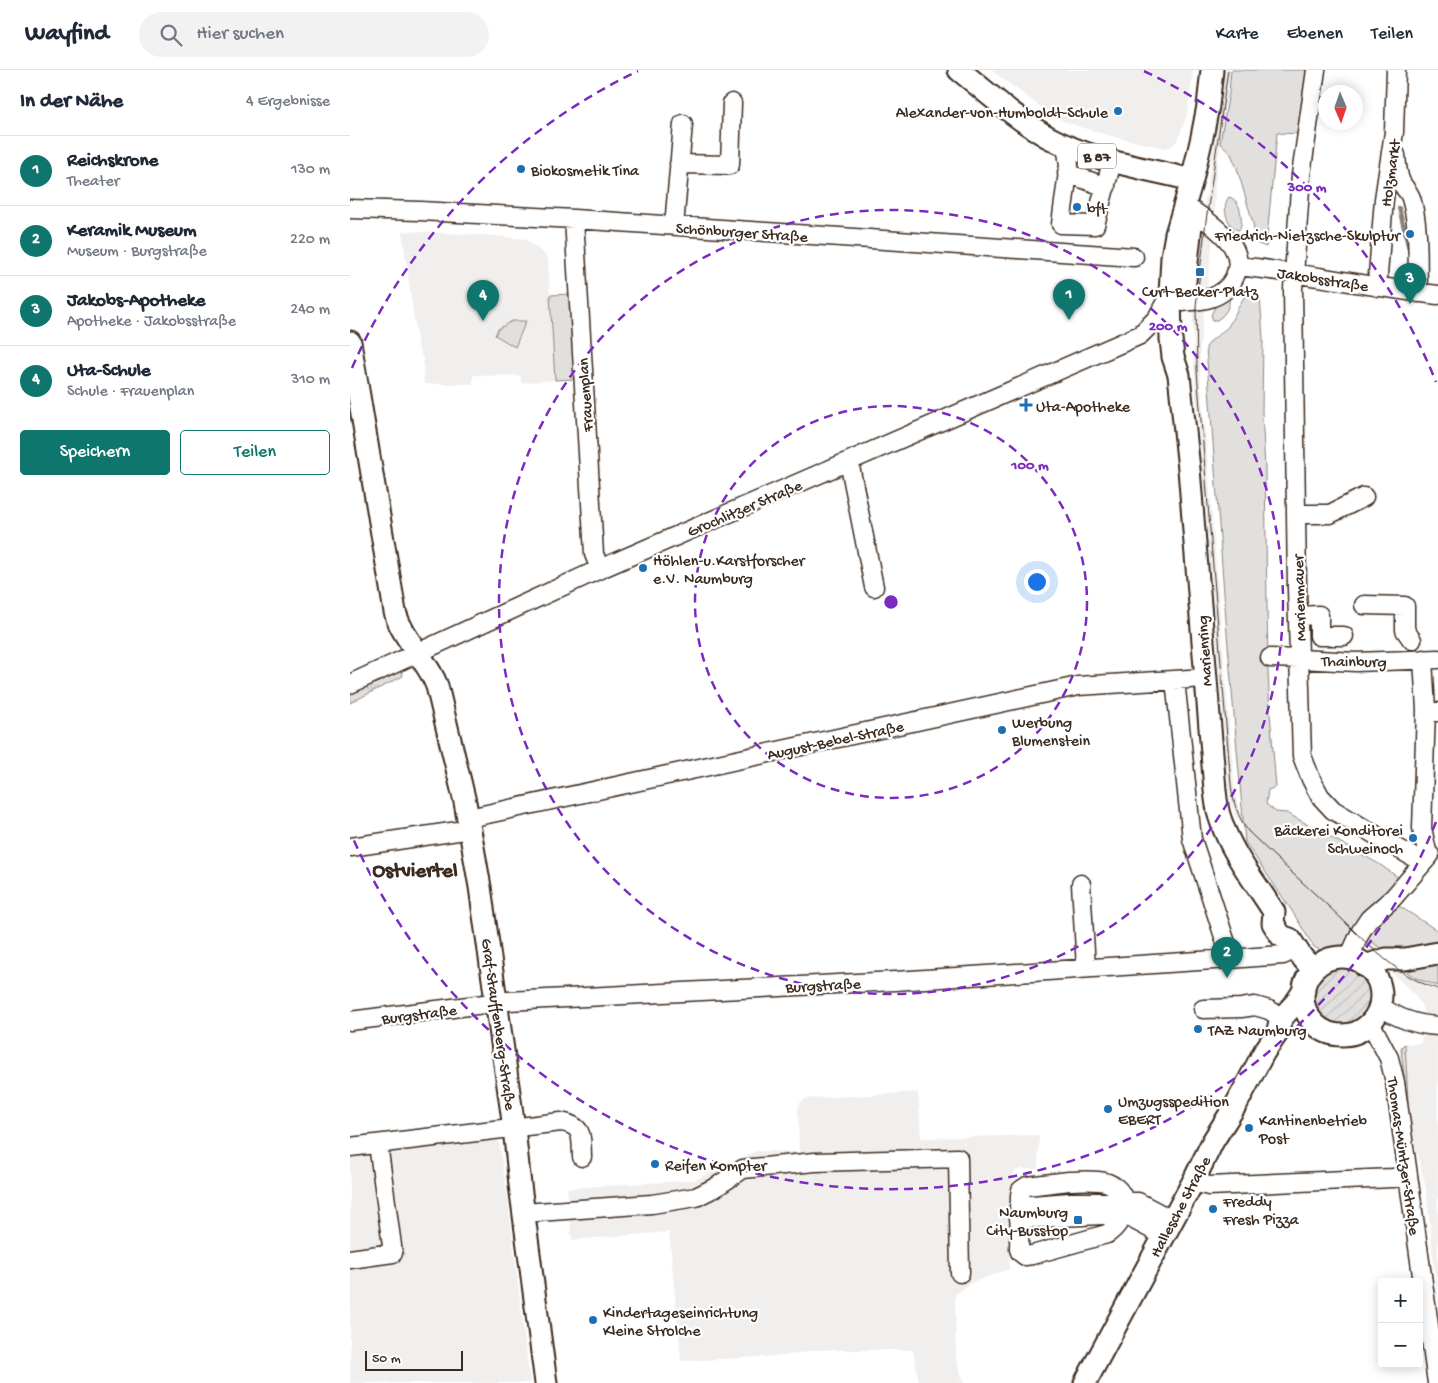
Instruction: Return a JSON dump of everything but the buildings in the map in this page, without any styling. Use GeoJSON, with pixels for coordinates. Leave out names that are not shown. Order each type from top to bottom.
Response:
{"type":"FeatureCollection","features":[{"type":"Feature","properties":{"kind":"main road","name":"B 87"},"geometry":{"type":"LineString","coordinates":[[959,70],[1034,128],[1066,145],[1112,162],[1192,180]]}},
{"type":"Feature","properties":{"kind":"main road"},"geometry":{"type":"LineString","coordinates":[[1179,375],[1182,351],[1176,298],[1174,244],[1192,180],[1206,114],[1212,70]]}},
{"type":"Feature","properties":{"kind":"main road"},"geometry":{"type":"LineString","coordinates":[[1179,375],[1172,352],[1176,298],[1193,211],[1192,180]]}},
{"type":"Feature","properties":{"kind":"main road","name":"Graf-Stauffenberg-Straße"},"geometry":{"type":"LineString","coordinates":[[350,342],[395,612],[401,628],[424,662],[437,686],[470,824],[497,1002],[546,1383]]}},
{"type":"Feature","properties":{"kind":"main road","name":"Marienring"},"geometry":{"type":"LineString","coordinates":[[1179,375],[1189,469],[1215,790],[1221,821],[1235,851],[1274,912],[1273,923],[1281,936],[1293,944],[1313,970]]}},
{"type":"Feature","properties":{"kind":"main road"},"geometry":{"type":"LineString","coordinates":[[1405,959],[1382,977],[1376,1005],[1365,1027],[1356,1032],[1341,1035],[1327,1032],[1314,1023],[1307,1014],[1304,1006],[1304,991],[1307,979],[1313,970],[1328,960],[1340,958],[1357,962],[1405,959],[1438,953]]}},
{"type":"Feature","properties":{"kind":"main road"},"geometry":{"type":"LineString","coordinates":[[1357,962],[1374,975],[1376,1005]]}},
{"type":"Feature","properties":{"kind":"main road","name":"Hallesche Straße"},"geometry":{"type":"LineString","coordinates":[[1085,1383],[1213,1141],[1237,1103],[1280,1025],[1304,991]]}},
{"type":"Feature","properties":{"kind":"main road"},"geometry":{"type":"LineString","coordinates":[[1280,1025],[1314,1023]]}},
{"type":"Feature","properties":{"kind":"street","name":"Marienmauer"},"geometry":{"type":"LineString","coordinates":[[1316,70],[1301,175],[1293,289],[1302,756],[1320,796],[1333,810],[1430,855]]}},
{"type":"Feature","properties":{"kind":"street"},"geometry":{"type":"LineString","coordinates":[[1394,132],[1396,70]]}},
{"type":"Feature","properties":{"kind":"street"},"geometry":{"type":"LineString","coordinates":[[680,164],[730,165],[732,103]]}},
{"type":"Feature","properties":{"kind":"street"},"geometry":{"type":"LineString","coordinates":[[674,226],[683,124]]}},
{"type":"Feature","properties":{"kind":"street","name":"Holzmarkt"},"geometry":{"type":"LineString","coordinates":[[1377,287],[1384,199],[1394,132]]}},
{"type":"Feature","properties":{"kind":"street","name":"Holzmarkt"},"geometry":{"type":"LineString","coordinates":[[1394,132],[1398,173],[1411,198],[1416,224],[1418,293]]}},
{"type":"Feature","properties":{"kind":"street"},"geometry":{"type":"LineString","coordinates":[[1066,145],[1068,164],[1061,224],[1095,225],[1112,162]]}},
{"type":"Feature","properties":{"kind":"street"},"geometry":{"type":"LineString","coordinates":[[1067,178],[1104,192]]}},
{"type":"Feature","properties":{"kind":"street","name":"Schönburger Straße"},"geometry":{"type":"LineString","coordinates":[[350,209],[574,219],[1134,257]]}},
{"type":"Feature","properties":{"kind":"street"},"geometry":{"type":"LineString","coordinates":[[1176,298],[1210,298],[1222,292],[1232,283],[1238,266],[1235,252],[1230,242],[1193,211]]}},
{"type":"Feature","properties":{"kind":"street","name":"Frauenplan"},"geometry":{"type":"LineString","coordinates":[[574,219],[594,554],[600,569]]}},
{"type":"Feature","properties":{"kind":"street","name":"Jakobsstraße"},"geometry":{"type":"LineString","coordinates":[[1238,266],[1294,272],[1377,287],[1438,295]]}},
{"type":"Feature","properties":{"kind":"street","name":"Grochlitzer Straße"},"geometry":{"type":"LineString","coordinates":[[350,684],[424,662],[600,569],[1140,335],[1176,298]]}},
{"type":"Feature","properties":{"kind":"street"},"geometry":{"type":"LineString","coordinates":[[1140,335],[1157,338],[1172,352]]}},
{"type":"Feature","properties":{"kind":"street"},"geometry":{"type":"LineString","coordinates":[[851,471],[874,587]]}},
{"type":"Feature","properties":{"kind":"street"},"geometry":{"type":"LineString","coordinates":[[1296,514],[1330,514],[1364,497]]}},
{"type":"Feature","properties":{"kind":"street"},"geometry":{"type":"LineString","coordinates":[[1357,962],[1366,922],[1393,898],[1430,855],[1422,828],[1432,711],[1423,654],[1405,630],[1405,606],[1364,605]]}},
{"type":"Feature","properties":{"kind":"street"},"geometry":{"type":"LineString","coordinates":[[1298,616],[1319,614],[1319,636],[1344,636]]}},
{"type":"Feature","properties":{"kind":"street","name":"Thainburg"},"geometry":{"type":"LineString","coordinates":[[1270,658],[1356,662],[1423,654]]}},
{"type":"Feature","properties":{"kind":"street","name":"August-Bebel-Straße"},"geometry":{"type":"LineString","coordinates":[[351,847],[470,824],[1078,686],[1205,678]]}},
{"type":"Feature","properties":{"kind":"street","name":"Marienring"},"geometry":{"type":"LineString","coordinates":[[1174,680],[1192,839],[1228,949],[1229,959]]}},
{"type":"Feature","properties":{"kind":"street"},"geometry":{"type":"LineString","coordinates":[[1081,884],[1086,968]]}},
{"type":"Feature","properties":{"kind":"street","name":"Burgstraße"},"geometry":{"type":"LineString","coordinates":[[350,1021],[497,1002],[895,981],[1283,955],[1293,944]]}},
{"type":"Feature","properties":{"kind":"street"},"geometry":{"type":"LineString","coordinates":[[1376,1005],[1394,1015],[1432,1025]]}},
{"type":"Feature","properties":{"kind":"street","name":"Thomas-Müntzer-Straße"},"geometry":{"type":"LineString","coordinates":[[1376,1005],[1375,1034],[1385,1048],[1393,1069],[1437,1383]]}},
{"type":"Feature","properties":{"kind":"street"},"geometry":{"type":"LineString","coordinates":[[1203,1009],[1255,1006],[1269,1010],[1280,1025]]}},
{"type":"Feature","properties":{"kind":"street"},"geometry":{"type":"LineString","coordinates":[[350,1147],[561,1122],[575,1126],[578,1129],[581,1138],[582,1157]]}},
{"type":"Feature","properties":{"kind":"street"},"geometry":{"type":"LineString","coordinates":[[350,1259],[393,1254],[378,1144]]}},
{"type":"Feature","properties":{"kind":"street"},"geometry":{"type":"LineString","coordinates":[[523,1213],[652,1204],[696,1197],[716,1187],[743,1169],[815,1162],[958,1158],[960,1273]]}},
{"type":"Feature","properties":{"kind":"street"},"geometry":{"type":"LineString","coordinates":[[1193,1182],[1209,1186],[1408,1176]]}},
{"type":"Feature","properties":{"kind":"street"},"geometry":{"type":"LineString","coordinates":[[1124,1208],[1116,1227],[1107,1234],[1028,1256],[1022,1254],[1019,1249],[1019,1212],[1070,1202],[1124,1208],[1168,1228]]}},
{"type":"Feature","properties":{"kind":"shaded area","name":"Alexander-von-Humboldt-Schule"},"geometry":{"type":"Polygon","coordinates":[[[991,70],[1193,70],[1187,115],[1177,141],[1172,146],[1165,148],[1118,138],[1063,121],[1042,108],[991,70]]]}},
{"type":"Feature","properties":{"kind":"shaded area"},"geometry":{"type":"Polygon","coordinates":[[[1224,70],[1231,70],[1215,183],[1214,231],[1200,346],[1200,371],[1235,793],[1244,819],[1363,935],[1425,982],[1438,986],[1438,1303],[1426,1189],[1409,1119],[1405,1044],[1421,1043],[1425,1020],[1422,1006],[1414,994],[1247,834],[1235,815],[1229,797],[1194,371],[1193,316],[1203,216],[1224,70]]]}},
{"type":"Feature","properties":{"kind":"shaded area"},"geometry":{"type":"Polygon","coordinates":[[[402,231],[526,239],[545,255],[548,259],[555,380],[521,383],[521,376],[473,375],[473,384],[424,384],[423,359],[418,347],[402,231]]]}},
{"type":"Feature","properties":{"kind":"shaded area"},"geometry":{"type":"Polygon","coordinates":[[[918,1092],[921,1138],[1039,1135],[1038,1169],[1021,1169],[1015,1172],[1013,1176],[1009,1269],[971,1283],[955,1295],[956,1358],[964,1383],[919,1383],[913,1350],[815,1350],[782,1356],[681,1361],[669,1232],[572,1240],[567,1188],[694,1180],[756,1151],[799,1152],[798,1109],[800,1103],[805,1099],[918,1092]]]}},
{"type":"Feature","properties":{"kind":"shaded area"},"geometry":{"type":"Polygon","coordinates":[[[498,1136],[508,1200],[530,1383],[350,1383],[350,1154],[498,1136]]]}},
{"type":"Feature","properties":{"kind":"green space"},"geometry":{"type":"Polygon","coordinates":[[[1231,70],[1313,70],[1305,134],[1277,133],[1266,247],[1258,244],[1255,238],[1253,223],[1237,168],[1230,152],[1220,143],[1231,70]]]}},
{"type":"Feature","properties":{"kind":"green space"},"geometry":{"type":"Polygon","coordinates":[[[1229,197],[1239,206],[1241,225],[1238,230],[1231,225],[1226,216],[1225,206],[1229,197]]]}},
{"type":"Feature","properties":{"kind":"green space"},"geometry":{"type":"Polygon","coordinates":[[[571,294],[576,379],[555,380],[550,295],[571,294]]]}},
{"type":"Feature","properties":{"kind":"green space"},"geometry":{"type":"Polygon","coordinates":[[[1260,296],[1263,338],[1262,411],[1265,468],[1268,672],[1276,787],[1268,790],[1266,804],[1276,812],[1287,813],[1379,864],[1399,878],[1385,897],[1438,931],[1438,986],[1408,973],[1387,953],[1363,935],[1353,936],[1334,950],[1322,951],[1314,947],[1245,842],[1227,634],[1206,347],[1228,327],[1244,297],[1260,296]]]}},
{"type":"Feature","properties":{"kind":"green space"},"geometry":{"type":"Polygon","coordinates":[[[1229,297],[1229,304],[1223,316],[1213,320],[1211,315],[1217,303],[1229,297]]]}},
{"type":"Feature","properties":{"kind":"green space"},"geometry":{"type":"Polygon","coordinates":[[[512,321],[526,321],[515,347],[495,335],[498,329],[512,321]]]}},
{"type":"Feature","properties":{"kind":"green space"},"geometry":{"type":"Polygon","coordinates":[[[401,671],[403,676],[350,703],[350,692],[401,671]]]}},
{"type":"Feature","properties":{"kind":"green space"},"geometry":{"type":"Polygon","coordinates":[[[1336,965],[1348,965],[1364,974],[1371,984],[1373,996],[1371,1008],[1364,1018],[1348,1027],[1336,1027],[1325,1022],[1316,1013],[1311,1002],[1311,990],[1316,979],[1325,970],[1336,965]]]}},
{"type":"Feature","properties":{"kind":"green space"},"geometry":{"type":"Polygon","coordinates":[[[1405,1044],[1409,1119],[1401,1050],[1405,1044]]]}},
{"type":"Feature","properties":{"kind":"waterway"},"geometry":{"type":"LineString","coordinates":[[1399,208],[1410,254]]}},
{"type":"Feature","properties":{"kind":"tram line"},"geometry":{"type":"LineString","coordinates":[[1228,70],[1206,221],[1196,306],[1197,371],[1233,797],[1244,826],[1277,859],[1392,965],[1406,975],[1438,989]]}},
{"type":"Feature","properties":{"kind":"place","name":"Alexander-von-Humboldt-Schule"},"geometry":{"type":"Point","coordinates":[1118,111]}},
{"type":"Feature","properties":{"kind":"place","name":"Biokosmetik Tina"},"geometry":{"type":"Point","coordinates":[521,169]}},
{"type":"Feature","properties":{"kind":"place","name":"bft"},"geometry":{"type":"Point","coordinates":[1077,207]}},
{"type":"Feature","properties":{"kind":"place","name":"Friedrich-Nietzsche-Skulptur"},"geometry":{"type":"Point","coordinates":[1410,234]}},
{"type":"Feature","properties":{"kind":"place","name":"Curt-Becker-Platz"},"geometry":{"type":"Point","coordinates":[1200,272]}},
{"type":"Feature","properties":{"kind":"place","name":"Jakobs-Apotheke"},"geometry":{"type":"Point","coordinates":[1410,304]}},
{"type":"Feature","properties":{"kind":"place","name":"Reichskrone"},"geometry":{"type":"Point","coordinates":[1069,320]}},
{"type":"Feature","properties":{"kind":"place","name":"Uta-Schule"},"geometry":{"type":"Point","coordinates":[483,321]}},
{"type":"Feature","properties":{"kind":"place","name":"Uta-Apotheke"},"geometry":{"type":"Point","coordinates":[1026,405]}},
{"type":"Feature","properties":{"kind":"place","name":"Höhlen-u.Karstforscher e.V. Naumburg"},"geometry":{"type":"Point","coordinates":[643,568]}},
{"type":"Feature","properties":{"kind":"place","name":"Werbung Blumenstein"},"geometry":{"type":"Point","coordinates":[1002,730]}},
{"type":"Feature","properties":{"kind":"place","name":"Bäckerei Konditorei Schweinoch"},"geometry":{"type":"Point","coordinates":[1413,838]}},
{"type":"Feature","properties":{"kind":"place","name":"Keramik Museum"},"geometry":{"type":"Point","coordinates":[1227,978]}},
{"type":"Feature","properties":{"kind":"place","name":"TAZ Naumburg"},"geometry":{"type":"Point","coordinates":[1198,1029]}},
{"type":"Feature","properties":{"kind":"place","name":"Umzugsspedition EBERT"},"geometry":{"type":"Point","coordinates":[1108,1109]}},
{"type":"Feature","properties":{"kind":"place","name":"Kantinenbetrieb Post"},"geometry":{"type":"Point","coordinates":[1249,1128]}},
{"type":"Feature","properties":{"kind":"place","name":"Reifen Kompter"},"geometry":{"type":"Point","coordinates":[655,1164]}},
{"type":"Feature","properties":{"kind":"place","name":"Freddy Fresh Pizza"},"geometry":{"type":"Point","coordinates":[1213,1209]}},
{"type":"Feature","properties":{"kind":"place","name":"Naumburg City-Busstop"},"geometry":{"type":"Point","coordinates":[1078,1220]}},
{"type":"Feature","properties":{"kind":"place","name":"Kindertageseinrichtung Kleine Strolche"},"geometry":{"type":"Point","coordinates":[593,1320]}},
{"type":"Feature","properties":{"kind":"district","name":"Ostviertel"},"geometry":{"type":"Point","coordinates":[415,869]}}]}
